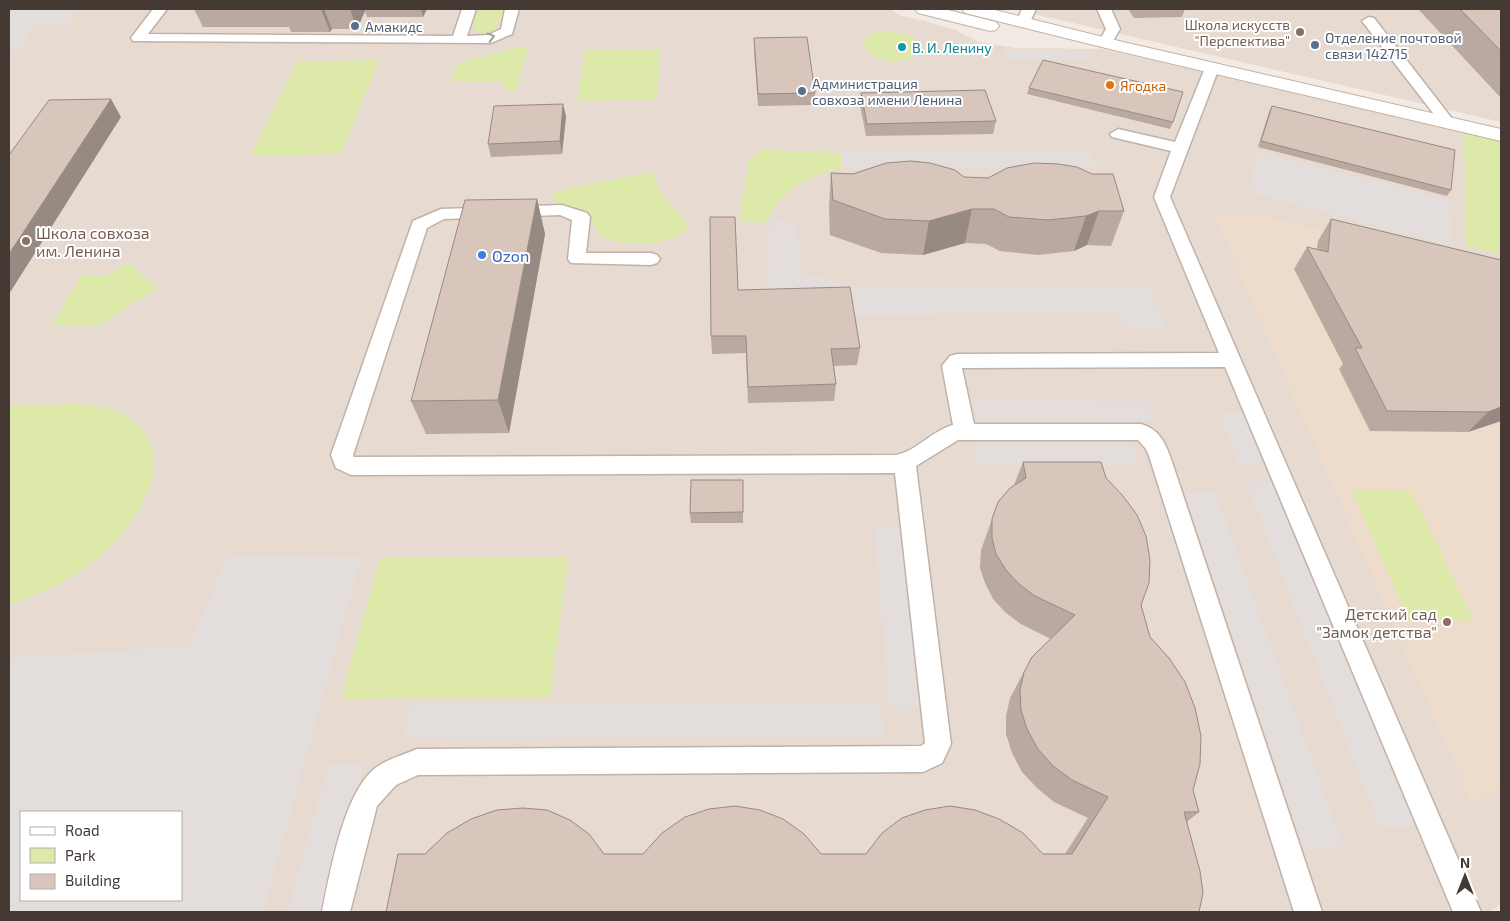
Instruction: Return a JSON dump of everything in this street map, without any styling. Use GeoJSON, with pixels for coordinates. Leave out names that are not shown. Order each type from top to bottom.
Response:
{"type":"FeatureCollection","features":[{"type":"Feature","properties":{"kind":"street"},"geometry":{"type":"LineString","coordinates":[[971,9],[1026,16],[1065,37]]}},
{"type":"Feature","properties":{"kind":"street"},"geometry":{"type":"LineString","coordinates":[[927,10],[995,28],[1102,42],[1501,135]]}},
{"type":"Feature","properties":{"kind":"lane"},"geometry":{"type":"LineString","coordinates":[[160,9],[138,38],[491,39],[507,31],[512,9]]}},
{"type":"Feature","properties":{"kind":"lane"},"geometry":{"type":"LineString","coordinates":[[458,40],[469,9]]}},
{"type":"Feature","properties":{"kind":"lane"},"geometry":{"type":"LineString","coordinates":[[1102,42],[1113,29],[1104,9]]}},
{"type":"Feature","properties":{"kind":"lane"},"geometry":{"type":"LineString","coordinates":[[1369,21],[1448,123]]}},
{"type":"Feature","properties":{"kind":"lane"},"geometry":{"type":"LineString","coordinates":[[1212,68],[1162,197],[1467,912]]}},
{"type":"Feature","properties":{"kind":"lane"},"geometry":{"type":"LineString","coordinates":[[1118,134],[1180,148]]}},
{"type":"Feature","properties":{"kind":"lane"},"geometry":{"type":"LineString","coordinates":[[651,259],[577,259],[581,216],[562,210],[441,214],[419,225],[342,454],[344,462],[351,466],[905,463],[945,436],[965,432],[1141,432],[1148,435],[1153,440],[1302,910]]}},
{"type":"Feature","properties":{"kind":"lane"},"geometry":{"type":"LineString","coordinates":[[965,432],[952,366],[957,361],[1231,360]]}},
{"type":"Feature","properties":{"kind":"lane"},"geometry":{"type":"LineString","coordinates":[[336,912],[359,817],[367,797],[387,776],[417,762],[923,759],[933,754],[938,744],[905,463]]}},
{"type":"Feature","properties":{"kind":"shaded area"},"geometry":{"type":"Polygon","coordinates":[[[9,9],[890,9],[901,16],[957,31],[979,42],[1015,48],[1102,49],[1464,131],[1466,246],[1501,255],[1501,904],[1489,912],[9,912],[9,9]]]}},
{"type":"Feature","properties":{"kind":"shaded area"},"geometry":{"type":"Polygon","coordinates":[[[9,9],[79,9],[66,26],[38,26],[31,32],[21,49],[9,49],[9,9]]]}},
{"type":"Feature","properties":{"kind":"shaded area"},"geometry":{"type":"Polygon","coordinates":[[[1013,9],[1501,9],[1501,122],[1013,9]]]}},
{"type":"Feature","properties":{"kind":"shaded area"},"geometry":{"type":"Polygon","coordinates":[[[1003,49],[1089,50],[1092,60],[1005,59],[1003,49]]]}},
{"type":"Feature","properties":{"kind":"shaded area"},"geometry":{"type":"Polygon","coordinates":[[[1258,152],[1450,200],[1451,246],[1249,192],[1258,152]]]}},
{"type":"Feature","properties":{"kind":"shaded area"},"geometry":{"type":"Polygon","coordinates":[[[841,153],[1091,153],[1097,168],[842,168],[841,153]]]}},
{"type":"Feature","properties":{"kind":"shaded area","name":"Детский сад \"Замок детства\""},"geometry":{"type":"Polygon","coordinates":[[[1259,214],[1501,278],[1501,788],[1472,804],[1215,217],[1259,214]]]}},
{"type":"Feature","properties":{"kind":"shaded area"},"geometry":{"type":"Polygon","coordinates":[[[770,221],[796,222],[802,274],[840,281],[843,293],[768,290],[770,221]]]}},
{"type":"Feature","properties":{"kind":"shaded area"},"geometry":{"type":"Polygon","coordinates":[[[1148,287],[1168,329],[1128,328],[1117,311],[854,316],[847,288],[1148,287]]]}},
{"type":"Feature","properties":{"kind":"shaded area"},"geometry":{"type":"Polygon","coordinates":[[[964,401],[1147,402],[1153,421],[968,420],[964,401]]]}},
{"type":"Feature","properties":{"kind":"shaded area"},"geometry":{"type":"Polygon","coordinates":[[[1219,413],[1248,413],[1269,464],[1239,464],[1219,413]]]}},
{"type":"Feature","properties":{"kind":"shaded area"},"geometry":{"type":"Polygon","coordinates":[[[974,444],[1132,445],[1139,466],[977,465],[974,444]]]}},
{"type":"Feature","properties":{"kind":"shaded area"},"geometry":{"type":"Polygon","coordinates":[[[1246,482],[1276,482],[1418,827],[1380,827],[1246,482]]]}},
{"type":"Feature","properties":{"kind":"shaded area"},"geometry":{"type":"Polygon","coordinates":[[[1185,492],[1215,492],[1344,849],[1305,849],[1185,492]]]}},
{"type":"Feature","properties":{"kind":"shaded area"},"geometry":{"type":"Polygon","coordinates":[[[874,527],[903,527],[923,710],[890,710],[874,527]]]}},
{"type":"Feature","properties":{"kind":"shaded area"},"geometry":{"type":"Polygon","coordinates":[[[228,555],[361,557],[263,912],[9,912],[9,657],[189,647],[228,555]]]}},
{"type":"Feature","properties":{"kind":"shaded area"},"geometry":{"type":"Polygon","coordinates":[[[411,704],[881,704],[884,738],[404,738],[411,704]]]}},
{"type":"Feature","properties":{"kind":"shaded area"},"geometry":{"type":"Polygon","coordinates":[[[329,764],[364,764],[326,912],[287,912],[329,764]]]}},
{"type":"Feature","properties":{"kind":"green space"},"geometry":{"type":"Polygon","coordinates":[[[478,9],[504,9],[497,26],[486,33],[473,29],[472,25],[478,9]]]}},
{"type":"Feature","properties":{"kind":"green space"},"geometry":{"type":"Polygon","coordinates":[[[882,31],[910,35],[920,44],[921,49],[916,55],[901,61],[878,58],[865,50],[864,40],[874,33],[882,31]]]}},
{"type":"Feature","properties":{"kind":"green space"},"geometry":{"type":"Polygon","coordinates":[[[519,47],[528,47],[516,92],[506,91],[503,82],[452,81],[457,63],[519,47]]]}},
{"type":"Feature","properties":{"kind":"green space"},"geometry":{"type":"Polygon","coordinates":[[[585,50],[660,50],[657,99],[577,101],[585,50]]]}},
{"type":"Feature","properties":{"kind":"green space"},"geometry":{"type":"Polygon","coordinates":[[[379,60],[341,154],[250,156],[297,62],[379,60]]]}},
{"type":"Feature","properties":{"kind":"green space"},"geometry":{"type":"Polygon","coordinates":[[[1464,131],[1501,140],[1501,255],[1466,246],[1464,131]]]}},
{"type":"Feature","properties":{"kind":"green space"},"geometry":{"type":"Polygon","coordinates":[[[762,150],[841,153],[842,168],[818,175],[796,186],[778,202],[765,224],[751,220],[744,223],[740,214],[749,160],[762,150]]]}},
{"type":"Feature","properties":{"kind":"green space"},"geometry":{"type":"Polygon","coordinates":[[[651,172],[666,199],[683,219],[688,230],[667,240],[645,244],[600,237],[583,213],[572,207],[555,202],[552,192],[651,172]]]}},
{"type":"Feature","properties":{"kind":"green space"},"geometry":{"type":"Polygon","coordinates":[[[129,263],[157,288],[98,326],[52,325],[81,276],[106,275],[129,263]]]}},
{"type":"Feature","properties":{"kind":"green space"},"geometry":{"type":"Polygon","coordinates":[[[77,404],[115,410],[136,424],[149,441],[153,459],[152,479],[145,499],[134,518],[120,536],[95,561],[60,584],[9,604],[9,406],[77,404]]]}},
{"type":"Feature","properties":{"kind":"green space"},"geometry":{"type":"Polygon","coordinates":[[[1351,489],[1411,491],[1474,621],[1408,619],[1351,489]]]}},
{"type":"Feature","properties":{"kind":"green space"},"geometry":{"type":"Polygon","coordinates":[[[380,558],[568,558],[550,697],[341,699],[380,558]]]}},
{"type":"Feature","properties":{"kind":"building"},"geometry":{"type":"Polygon","coordinates":[[[1460,9],[1501,9],[1501,51],[1460,9]]]}},
{"type":"Feature","properties":{"kind":"building"},"geometry":{"type":"Polygon","coordinates":[[[807,37],[815,93],[758,94],[754,38],[807,37]]]}},
{"type":"Feature","properties":{"kind":"building"},"geometry":{"type":"Polygon","coordinates":[[[1043,60],[1183,92],[1173,122],[1029,88],[1043,60]]]}},
{"type":"Feature","properties":{"kind":"building"},"geometry":{"type":"Polygon","coordinates":[[[985,90],[996,121],[867,124],[861,93],[985,90]]]}},
{"type":"Feature","properties":{"kind":"building"},"geometry":{"type":"Polygon","coordinates":[[[111,99],[9,254],[9,155],[49,100],[111,99]]]}},
{"type":"Feature","properties":{"kind":"building"},"geometry":{"type":"Polygon","coordinates":[[[563,104],[560,141],[488,144],[494,106],[563,104]]]}},
{"type":"Feature","properties":{"kind":"building"},"geometry":{"type":"Polygon","coordinates":[[[1272,106],[1455,150],[1451,190],[1261,141],[1272,106]]]}},
{"type":"Feature","properties":{"kind":"building"},"geometry":{"type":"Polygon","coordinates":[[[911,161],[930,163],[955,170],[964,177],[988,178],[1007,168],[1034,163],[1077,167],[1092,174],[1113,174],[1124,211],[1099,211],[1086,216],[1048,220],[1009,217],[994,209],[972,209],[929,221],[885,219],[833,200],[831,173],[853,174],[886,163],[911,161]]]}},
{"type":"Feature","properties":{"kind":"building"},"geometry":{"type":"Polygon","coordinates":[[[537,199],[498,400],[411,401],[465,200],[537,199]]]}},
{"type":"Feature","properties":{"kind":"building"},"geometry":{"type":"Polygon","coordinates":[[[710,217],[735,217],[738,290],[850,287],[860,348],[831,349],[836,384],[748,387],[746,336],[711,336],[710,217]]]}},
{"type":"Feature","properties":{"kind":"building"},"geometry":{"type":"Polygon","coordinates":[[[1331,219],[1501,260],[1501,407],[1488,412],[1387,411],[1355,348],[1362,348],[1307,247],[1328,252],[1331,219]]]}},
{"type":"Feature","properties":{"kind":"building"},"geometry":{"type":"Polygon","coordinates":[[[1023,462],[1101,462],[1106,478],[1137,515],[1146,536],[1150,560],[1149,583],[1141,605],[1150,637],[1169,658],[1185,682],[1195,708],[1201,736],[1200,764],[1193,790],[1199,812],[1184,812],[1200,871],[1203,893],[1199,912],[386,912],[398,854],[425,854],[447,833],[471,819],[497,810],[523,808],[547,810],[570,820],[589,834],[604,854],[643,854],[662,833],[685,817],[709,809],[735,806],[760,810],[783,819],[804,834],[821,854],[866,854],[882,833],[902,818],[925,810],[950,806],[975,810],[999,819],[1023,833],[1043,854],[1072,854],[1108,797],[1072,780],[1053,766],[1038,749],[1027,729],[1021,710],[1020,690],[1024,672],[1032,657],[1075,615],[1035,596],[1019,584],[1006,570],[996,554],[992,538],[992,519],[998,502],[1010,488],[1026,478],[1023,462]]]}},
{"type":"Feature","properties":{"kind":"building"},"geometry":{"type":"Polygon","coordinates":[[[691,480],[743,480],[743,512],[690,513],[691,480]]]}},
{"type":"Feature","properties":{"kind":"place","name":"Амакидс"},"geometry":{"type":"Point","coordinates":[355,26]}},
{"type":"Feature","properties":{"kind":"place","name":"Школа искусств \"Перспектива\""},"geometry":{"type":"Point","coordinates":[1300,32]}},
{"type":"Feature","properties":{"kind":"place","name":"Отделение почтовой связи 142715"},"geometry":{"type":"Point","coordinates":[1315,45]}},
{"type":"Feature","properties":{"kind":"place","name":"В. И. Ленину"},"geometry":{"type":"Point","coordinates":[902,47]}},
{"type":"Feature","properties":{"kind":"place","name":"Ягодка"},"geometry":{"type":"Point","coordinates":[1110,85]}},
{"type":"Feature","properties":{"kind":"place","name":"Администрация совхоза имени Ленина"},"geometry":{"type":"Point","coordinates":[802,91]}},
{"type":"Feature","properties":{"kind":"place","name":"Школа совхоза им. Ленина"},"geometry":{"type":"Point","coordinates":[26,241]}},
{"type":"Feature","properties":{"kind":"place","name":"Ozon"},"geometry":{"type":"Point","coordinates":[482,255]}},
{"type":"Feature","properties":{"kind":"place","name":"Детский сад \"Замок детства\""},"geometry":{"type":"Point","coordinates":[1447,622]}}]}
